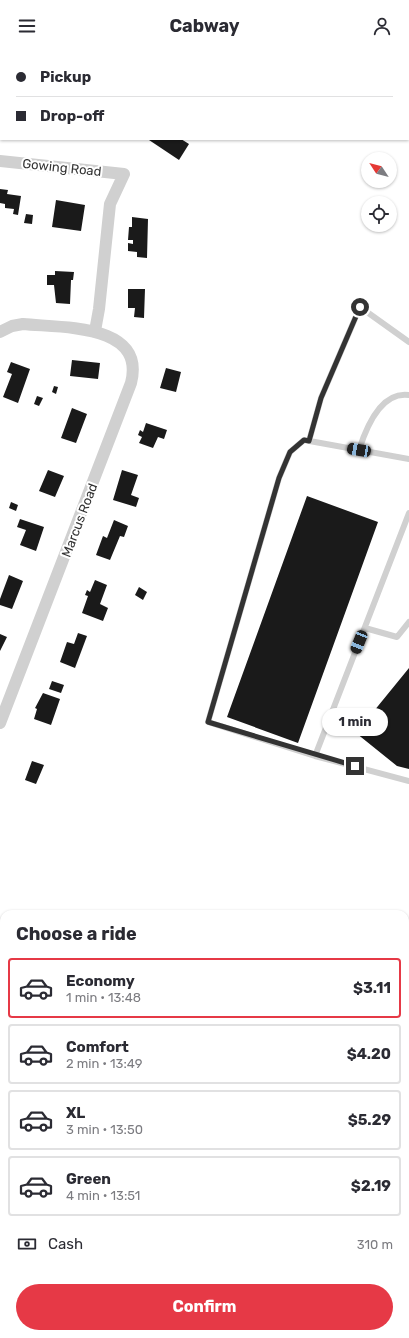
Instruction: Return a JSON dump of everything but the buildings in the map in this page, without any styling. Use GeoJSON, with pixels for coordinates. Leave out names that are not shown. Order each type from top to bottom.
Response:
{"type":"FeatureCollection","features":[{"type":"Feature","properties":{"kind":"street","name":"Gowing Road"},"geometry":{"type":"LineString","coordinates":[[0,161],[124,174],[110,204],[99,309],[95,331]]}},
{"type":"Feature","properties":{"kind":"street","name":"Marcus Road"},"geometry":{"type":"LineString","coordinates":[[0,332],[12,326],[23,324],[95,331],[110,336],[123,346],[129,355],[132,364],[132,379],[0,723]]}},
{"type":"Feature","properties":{"kind":"lane"},"geometry":{"type":"LineString","coordinates":[[309,441],[321,398],[360,307],[409,342]]}},
{"type":"Feature","properties":{"kind":"lane"},"geometry":{"type":"LineString","coordinates":[[359,450],[363,437],[381,404],[403,394],[409,395]]}},
{"type":"Feature","properties":{"kind":"lane"},"geometry":{"type":"LineString","coordinates":[[409,459],[304,440],[290,452],[279,478],[208,722],[315,756],[409,781]]}},
{"type":"Feature","properties":{"kind":"lane"},"geometry":{"type":"LineString","coordinates":[[315,756],[409,514]]}},
{"type":"Feature","properties":{"kind":"lane"},"geometry":{"type":"LineString","coordinates":[[365,628],[397,637],[409,622]]}},
{"type":"Feature","properties":{"kind":"route"},"geometry":{"type":"LineString","coordinates":[[355,766],[315,756],[208,722],[279,478],[290,452],[304,440],[309,441],[321,398],[360,307]]}}]}
